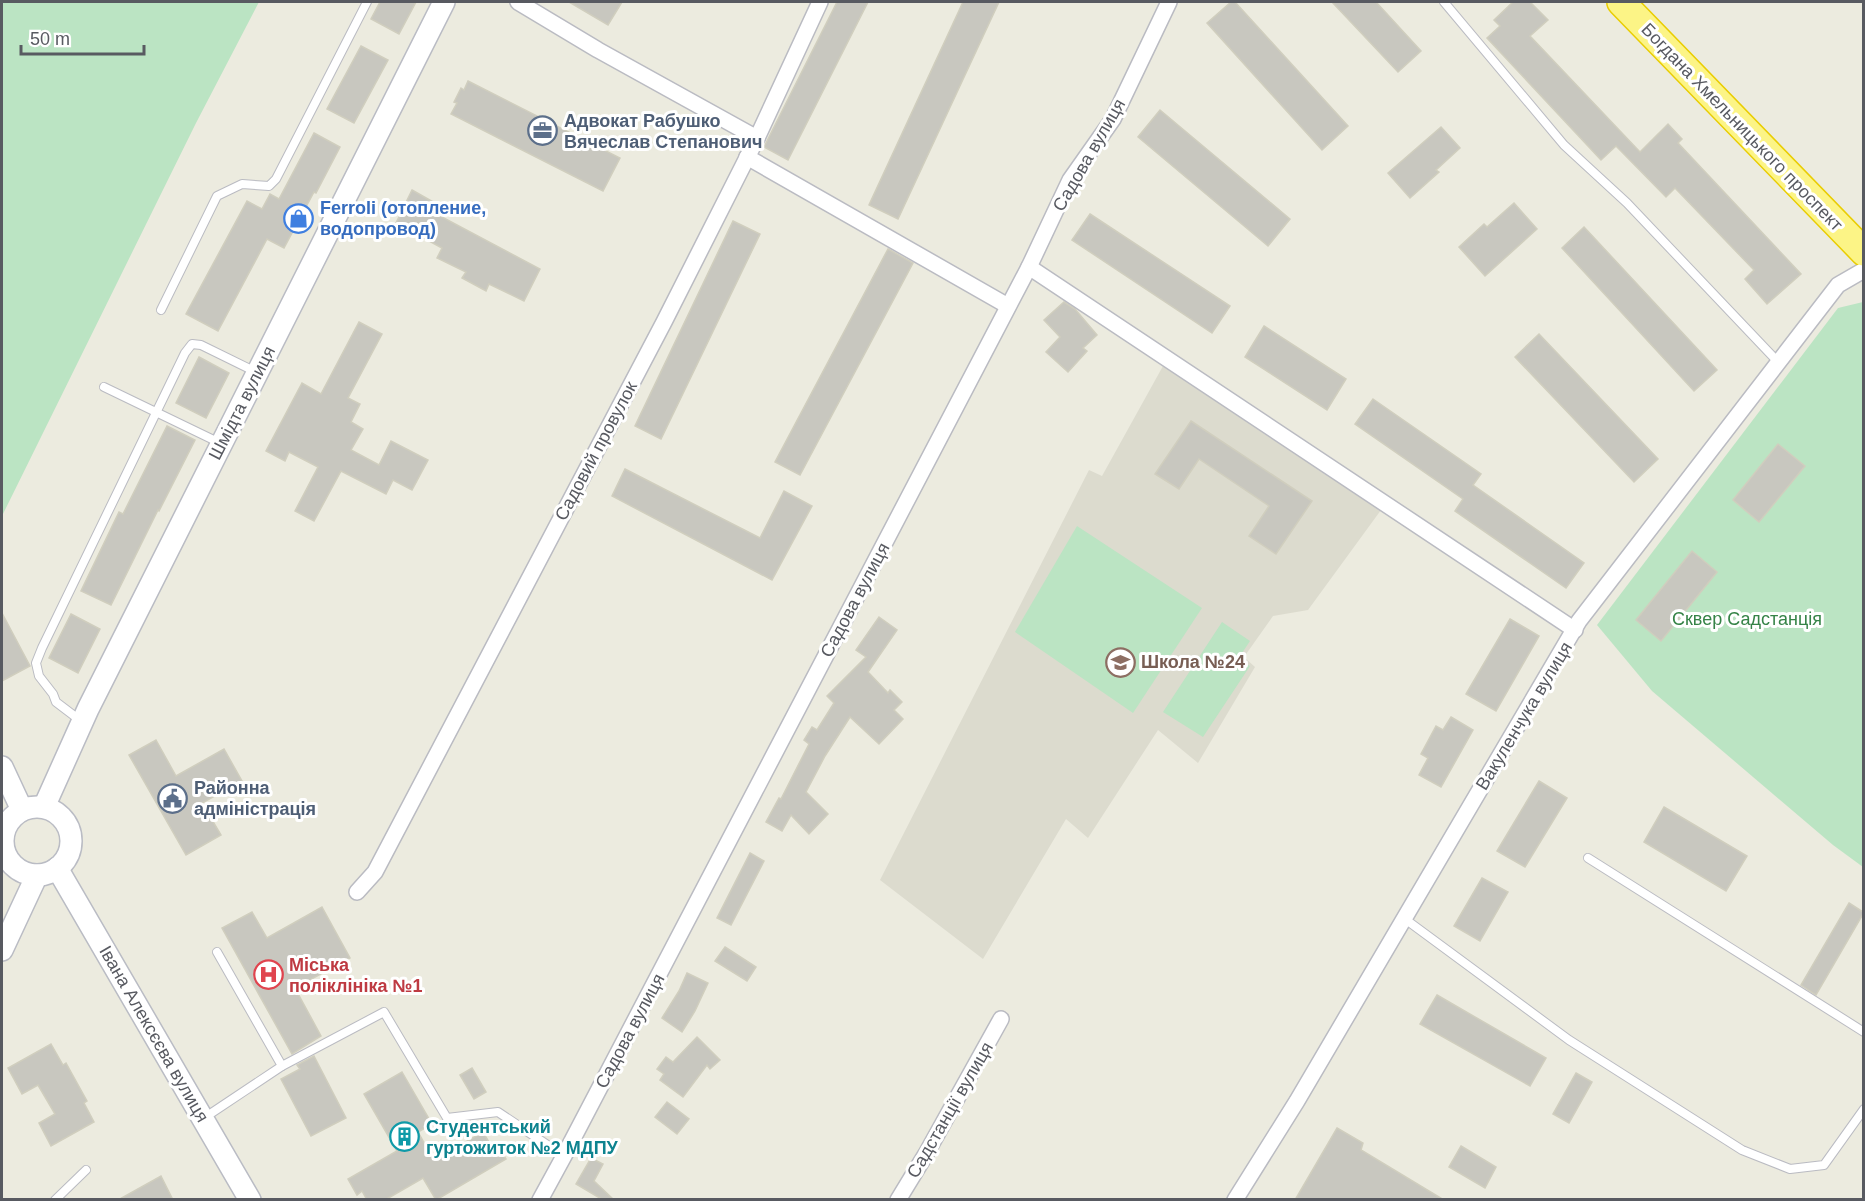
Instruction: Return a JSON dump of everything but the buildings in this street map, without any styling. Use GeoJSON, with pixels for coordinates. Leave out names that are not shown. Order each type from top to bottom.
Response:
{"type":"FeatureCollection","features":[{"type":"Feature","properties":{"kind":"highway","name":"Богдана Хмельницького проспект"},"geometry":{"type":"LineString","coordinates":[[1621,2],[1863,252]]}},
{"type":"Feature","properties":{"kind":"street","name":"Шмідта вулиця"},"geometry":{"type":"LineString","coordinates":[[44,807],[82,722],[444,2]]}},
{"type":"Feature","properties":{"kind":"street"},"geometry":{"type":"LineString","coordinates":[[519,2],[598,50],[756,138]]}},
{"type":"Feature","properties":{"kind":"street","name":"Садовий провулок"},"geometry":{"type":"LineString","coordinates":[[357,892],[375,872],[664,322],[747,157],[820,2]]}},
{"type":"Feature","properties":{"kind":"street","name":"Садова вулиця"},"geometry":{"type":"LineString","coordinates":[[540,1200],[1029,267],[1070,180],[1113,119],[1169,2]]}},
{"type":"Feature","properties":{"kind":"street"},"geometry":{"type":"LineString","coordinates":[[747,157],[1008,306]]}},
{"type":"Feature","properties":{"kind":"street"},"geometry":{"type":"LineString","coordinates":[[1029,267],[1575,630]]}},
{"type":"Feature","properties":{"kind":"street","name":"Вакуленчука вулиця"},"geometry":{"type":"LineString","coordinates":[[1235,1200],[1297,1101],[1580,621],[1838,285],[1863,270]]}},
{"type":"Feature","properties":{"kind":"street"},"geometry":{"type":"LineString","coordinates":[[2,767],[22,810]]}},
{"type":"Feature","properties":{"kind":"street"},"geometry":{"type":"LineString","coordinates":[[33,806],[44,807],[55,811],[69,828],[70,850],[65,860],[48,874],[26,874],[8,860],[3,849],[2,837],[12,816],[33,806]]}},
{"type":"Feature","properties":{"kind":"street","name":"Івана Алексєєва вулиця"},"geometry":{"type":"LineString","coordinates":[[57,868],[250,1200]]}},
{"type":"Feature","properties":{"kind":"street"},"geometry":{"type":"LineString","coordinates":[[2,950],[37,875]]}},
{"type":"Feature","properties":{"kind":"street","name":"Садстанції вулиця"},"geometry":{"type":"LineString","coordinates":[[898,1200],[1001,1019]]}},
{"type":"Feature","properties":{"kind":"lane"},"geometry":{"type":"LineString","coordinates":[[161,310],[217,196],[242,184],[269,186],[276,179],[367,2]]}},
{"type":"Feature","properties":{"kind":"lane"},"geometry":{"type":"LineString","coordinates":[[1444,2],[1564,145],[1627,203],[1779,363]]}},
{"type":"Feature","properties":{"kind":"lane"},"geometry":{"type":"LineString","coordinates":[[82,722],[56,702],[53,694],[39,676],[36,663],[185,353],[192,344],[201,345],[257,373]]}},
{"type":"Feature","properties":{"kind":"lane"},"geometry":{"type":"LineString","coordinates":[[104,387],[222,444]]}},
{"type":"Feature","properties":{"kind":"lane"},"geometry":{"type":"LineString","coordinates":[[1588,858],[1863,1032]]}},
{"type":"Feature","properties":{"kind":"lane"},"geometry":{"type":"LineString","coordinates":[[1405,919],[1569,1040],[1742,1150],[1790,1169],[1824,1166],[1863,1109]]}},
{"type":"Feature","properties":{"kind":"lane"},"geometry":{"type":"LineString","coordinates":[[218,952],[282,1066]]}},
{"type":"Feature","properties":{"kind":"lane"},"geometry":{"type":"LineString","coordinates":[[203,1119],[282,1066],[384,1011],[447,1118],[498,1112],[564,1156]]}},
{"type":"Feature","properties":{"kind":"lane"},"geometry":{"type":"LineString","coordinates":[[56,1200],[86,1170]]}},
{"type":"Feature","properties":{"kind":"shaded area","name":"Школа №24"},"geometry":{"type":"Polygon","coordinates":[[[1163,366],[1381,510],[1308,610],[1273,616],[1244,657],[1255,667],[1198,763],[1158,730],[1088,838],[1066,819],[983,959],[880,880],[1089,470],[1102,476],[1163,366]]]}},
{"type":"Feature","properties":{"kind":"green space"},"geometry":{"type":"Polygon","coordinates":[[[2,2],[259,2],[196,123],[2,516],[2,2]]]}},
{"type":"Feature","properties":{"kind":"green space","name":"Сквер Садстанція"},"geometry":{"type":"Polygon","coordinates":[[[1863,302],[1863,867],[1833,845],[1652,691],[1597,625],[1838,308],[1863,302]]]}},
{"type":"Feature","properties":{"kind":"green space"},"geometry":{"type":"Polygon","coordinates":[[[1077,526],[1202,608],[1133,713],[1015,632],[1077,526]]]}},
{"type":"Feature","properties":{"kind":"green space"},"geometry":{"type":"Polygon","coordinates":[[[1222,622],[1250,641],[1238,659],[1250,666],[1203,737],[1163,712],[1222,622]]]}},
{"type":"Feature","properties":{"kind":"place","name":"Адвокат Рабушко Вячеслав Степанович"},"geometry":{"type":"Point","coordinates":[543,131]}},
{"type":"Feature","properties":{"kind":"place","name":"Ferroli (отопление, водопровод)"},"geometry":{"type":"Point","coordinates":[299,218]}},
{"type":"Feature","properties":{"kind":"place","name":"Школа №24"},"geometry":{"type":"Point","coordinates":[1120,662]}},
{"type":"Feature","properties":{"kind":"place","name":"Районна адміністрація"},"geometry":{"type":"Point","coordinates":[173,798]}},
{"type":"Feature","properties":{"kind":"place","name":"Міська поліклініка №1"},"geometry":{"type":"Point","coordinates":[268,975]}},
{"type":"Feature","properties":{"kind":"place","name":"Студентський гуртожиток №2 МДПУ"},"geometry":{"type":"Point","coordinates":[405,1137]}}]}
